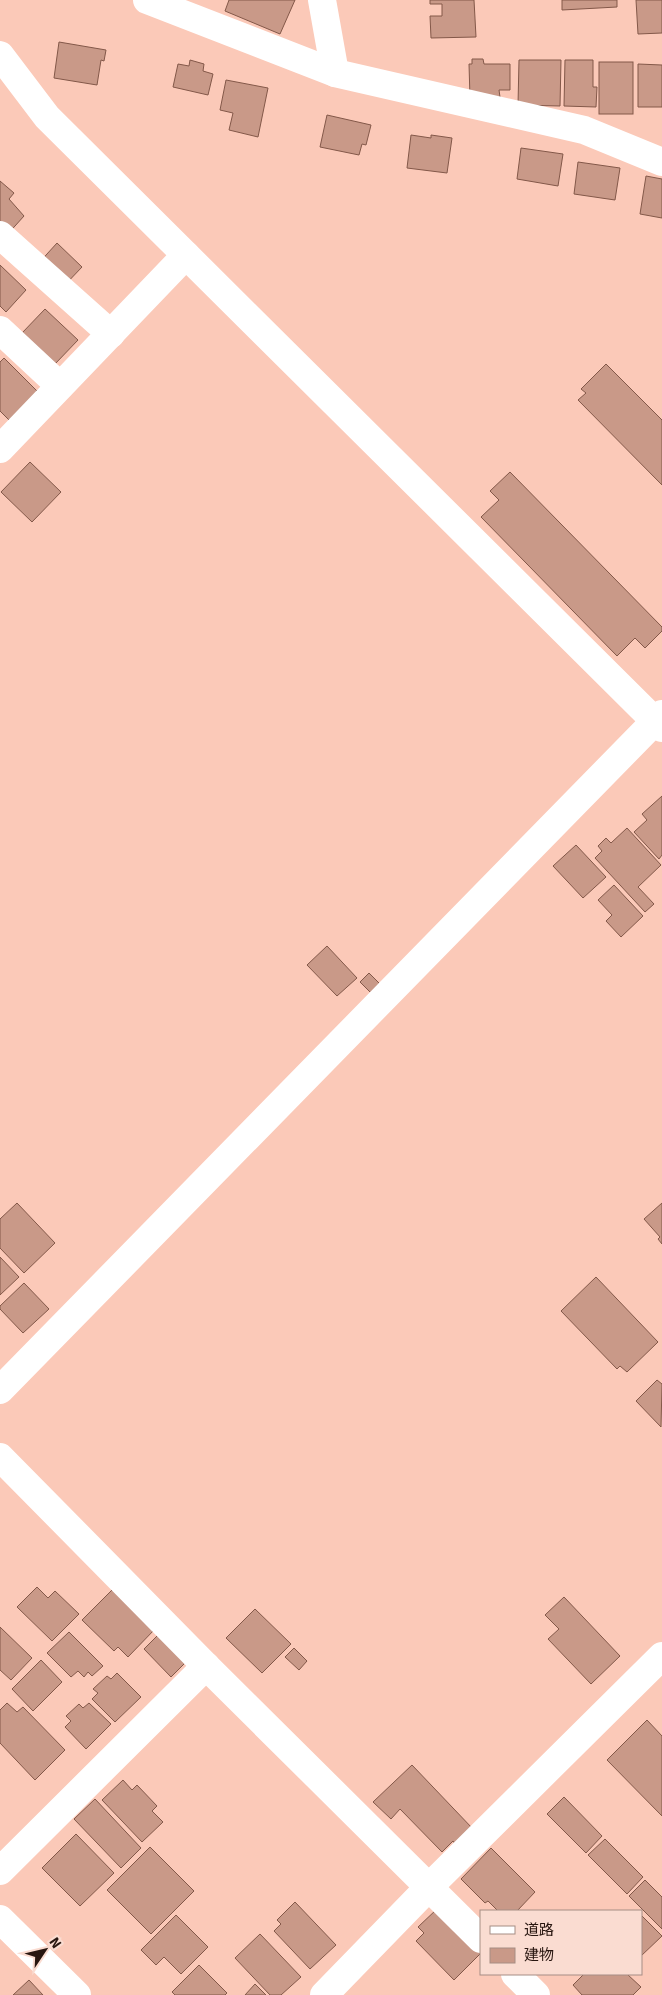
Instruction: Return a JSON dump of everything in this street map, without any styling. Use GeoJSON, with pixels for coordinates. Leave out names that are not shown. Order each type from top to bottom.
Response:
{"type":"FeatureCollection","features":[{"type":"Feature","properties":{"kind":"street"},"geometry":{"type":"LineString","coordinates":[[147,0],[335,73],[584,130],[662,162]]}},
{"type":"Feature","properties":{"kind":"street"},"geometry":{"type":"LineString","coordinates":[[322,0],[335,73]]}},
{"type":"Feature","properties":{"kind":"street"},"geometry":{"type":"LineString","coordinates":[[0,55],[47,117],[660,721],[0,1390]]}},
{"type":"Feature","properties":{"kind":"street"},"geometry":{"type":"LineString","coordinates":[[0,235],[110,334]]}},
{"type":"Feature","properties":{"kind":"street"},"geometry":{"type":"LineString","coordinates":[[0,449],[186,255]]}},
{"type":"Feature","properties":{"kind":"street"},"geometry":{"type":"LineString","coordinates":[[0,330],[60,386]]}},
{"type":"Feature","properties":{"kind":"street"},"geometry":{"type":"LineString","coordinates":[[3,1467],[480,1938]]}},
{"type":"Feature","properties":{"kind":"street"},"geometry":{"type":"LineString","coordinates":[[324,1995],[429,1887],[662,1656]]}},
{"type":"Feature","properties":{"kind":"street"},"geometry":{"type":"LineString","coordinates":[[0,1871],[206,1666]]}},
{"type":"Feature","properties":{"kind":"street"},"geometry":{"type":"LineString","coordinates":[[0,1919],[77,1995]]}},
{"type":"Feature","properties":{"kind":"street"},"geometry":{"type":"LineString","coordinates":[[516,1975],[536,1995]]}},
{"type":"Feature","properties":{"kind":"building"},"geometry":{"type":"Polygon","coordinates":[[[229,0],[295,0],[280,34],[225,11],[229,0]]]}},
{"type":"Feature","properties":{"kind":"building"},"geometry":{"type":"Polygon","coordinates":[[[430,0],[474,0],[476,37],[431,38],[430,16],[442,16],[442,4],[430,4],[430,0]]]}},
{"type":"Feature","properties":{"kind":"building"},"geometry":{"type":"Polygon","coordinates":[[[562,0],[617,0],[617,7],[562,10],[562,0]]]}},
{"type":"Feature","properties":{"kind":"building"},"geometry":{"type":"Polygon","coordinates":[[[636,0],[662,0],[662,33],[638,34],[636,0]]]}},
{"type":"Feature","properties":{"kind":"building"},"geometry":{"type":"Polygon","coordinates":[[[59,42],[106,50],[104,61],[101,60],[97,85],[54,78],[59,42]]]}},
{"type":"Feature","properties":{"kind":"building"},"geometry":{"type":"Polygon","coordinates":[[[472,59],[483,59],[484,64],[510,64],[510,90],[499,90],[500,97],[470,98],[469,64],[472,64],[472,59]]]}},
{"type":"Feature","properties":{"kind":"building"},"geometry":{"type":"Polygon","coordinates":[[[190,60],[204,64],[203,71],[213,74],[208,95],[173,87],[178,64],[189,66],[190,60]]]}},
{"type":"Feature","properties":{"kind":"building"},"geometry":{"type":"Polygon","coordinates":[[[519,60],[561,60],[560,106],[518,105],[519,60]]]}},
{"type":"Feature","properties":{"kind":"building"},"geometry":{"type":"Polygon","coordinates":[[[565,60],[593,60],[593,87],[597,87],[596,107],[564,106],[565,60]]]}},
{"type":"Feature","properties":{"kind":"building"},"geometry":{"type":"Polygon","coordinates":[[[599,62],[633,62],[633,114],[599,114],[599,62]]]}},
{"type":"Feature","properties":{"kind":"building"},"geometry":{"type":"Polygon","coordinates":[[[638,64],[662,65],[662,107],[638,107],[638,64]]]}},
{"type":"Feature","properties":{"kind":"building"},"geometry":{"type":"Polygon","coordinates":[[[226,80],[268,88],[258,137],[229,130],[233,113],[220,110],[226,80]]]}},
{"type":"Feature","properties":{"kind":"building"},"geometry":{"type":"Polygon","coordinates":[[[327,115],[371,125],[366,145],[362,144],[359,155],[320,147],[327,115]]]}},
{"type":"Feature","properties":{"kind":"building"},"geometry":{"type":"Polygon","coordinates":[[[411,135],[431,138],[431,135],[452,138],[447,173],[407,168],[411,135]]]}},
{"type":"Feature","properties":{"kind":"building"},"geometry":{"type":"Polygon","coordinates":[[[521,148],[563,154],[558,186],[517,179],[521,148]]]}},
{"type":"Feature","properties":{"kind":"building"},"geometry":{"type":"Polygon","coordinates":[[[578,162],[620,168],[615,200],[574,194],[578,162]]]}},
{"type":"Feature","properties":{"kind":"building"},"geometry":{"type":"Polygon","coordinates":[[[646,176],[662,179],[662,218],[640,214],[646,176]]]}},
{"type":"Feature","properties":{"kind":"building"},"geometry":{"type":"Polygon","coordinates":[[[0,181],[14,193],[9,199],[24,216],[6,236],[0,230],[0,181]]]}},
{"type":"Feature","properties":{"kind":"building"},"geometry":{"type":"Polygon","coordinates":[[[57,243],[82,267],[62,288],[37,265],[57,243]]]}},
{"type":"Feature","properties":{"kind":"building"},"geometry":{"type":"Polygon","coordinates":[[[0,265],[26,290],[6,312],[0,306],[0,265]]]}},
{"type":"Feature","properties":{"kind":"building"},"geometry":{"type":"Polygon","coordinates":[[[45,309],[78,340],[55,364],[22,333],[45,309]]]}},
{"type":"Feature","properties":{"kind":"building"},"geometry":{"type":"Polygon","coordinates":[[[4,358],[38,392],[10,421],[0,411],[0,362],[4,358]]]}},
{"type":"Feature","properties":{"kind":"building"},"geometry":{"type":"Polygon","coordinates":[[[606,364],[662,420],[662,485],[578,400],[586,393],[581,389],[606,364]]]}},
{"type":"Feature","properties":{"kind":"building"},"geometry":{"type":"Polygon","coordinates":[[[30,462],[61,492],[32,522],[1,492],[30,462]]]}},
{"type":"Feature","properties":{"kind":"building"},"geometry":{"type":"Polygon","coordinates":[[[510,472],[662,627],[662,631],[645,648],[635,638],[617,656],[481,517],[499,500],[490,491],[510,472]]]}},
{"type":"Feature","properties":{"kind":"building"},"geometry":{"type":"Polygon","coordinates":[[[662,796],[662,855],[659,859],[634,832],[647,820],[642,814],[662,796]]]}},
{"type":"Feature","properties":{"kind":"building"},"geometry":{"type":"Polygon","coordinates":[[[627,828],[661,865],[638,887],[654,904],[645,912],[595,858],[602,851],[598,846],[606,838],[611,843],[627,828]]]}},
{"type":"Feature","properties":{"kind":"building"},"geometry":{"type":"Polygon","coordinates":[[[576,845],[606,877],[583,898],[553,866],[576,845]]]}},
{"type":"Feature","properties":{"kind":"building"},"geometry":{"type":"Polygon","coordinates":[[[614,885],[643,916],[621,937],[606,921],[612,915],[598,900],[614,885]]]}},
{"type":"Feature","properties":{"kind":"building"},"geometry":{"type":"Polygon","coordinates":[[[327,946],[357,978],[337,996],[307,965],[327,946]]]}},
{"type":"Feature","properties":{"kind":"building"},"geometry":{"type":"Polygon","coordinates":[[[369,973],[382,986],[373,995],[360,982],[369,973]]]}},
{"type":"Feature","properties":{"kind":"building"},"geometry":{"type":"Polygon","coordinates":[[[17,1203],[55,1243],[24,1273],[0,1248],[0,1219],[17,1203]]]}},
{"type":"Feature","properties":{"kind":"building"},"geometry":{"type":"Polygon","coordinates":[[[662,1203],[662,1244],[658,1239],[660,1237],[644,1219],[662,1203]]]}},
{"type":"Feature","properties":{"kind":"building"},"geometry":{"type":"Polygon","coordinates":[[[0,1257],[19,1277],[0,1295],[0,1257]]]}},
{"type":"Feature","properties":{"kind":"building"},"geometry":{"type":"Polygon","coordinates":[[[596,1277],[658,1342],[627,1372],[620,1366],[617,1369],[561,1311],[596,1277]]]}},
{"type":"Feature","properties":{"kind":"building"},"geometry":{"type":"Polygon","coordinates":[[[24,1283],[49,1309],[23,1333],[0,1309],[0,1306],[24,1283]]]}},
{"type":"Feature","properties":{"kind":"building"},"geometry":{"type":"Polygon","coordinates":[[[657,1380],[662,1384],[661,1427],[636,1401],[657,1380]]]}},
{"type":"Feature","properties":{"kind":"building"},"geometry":{"type":"Polygon","coordinates":[[[37,1587],[48,1598],[55,1591],[79,1614],[52,1641],[17,1607],[37,1587]]]}},
{"type":"Feature","properties":{"kind":"building"},"geometry":{"type":"Polygon","coordinates":[[[114,1588],[155,1629],[128,1657],[118,1647],[114,1651],[82,1620],[114,1588]]]}},
{"type":"Feature","properties":{"kind":"building"},"geometry":{"type":"Polygon","coordinates":[[[564,1597],[620,1656],[591,1684],[548,1639],[559,1629],[545,1615],[564,1597]]]}},
{"type":"Feature","properties":{"kind":"building"},"geometry":{"type":"Polygon","coordinates":[[[255,1609],[291,1644],[262,1673],[226,1638],[255,1609]]]}},
{"type":"Feature","properties":{"kind":"building"},"geometry":{"type":"Polygon","coordinates":[[[0,1627],[32,1658],[11,1680],[0,1670],[0,1627]]]}},
{"type":"Feature","properties":{"kind":"building"},"geometry":{"type":"Polygon","coordinates":[[[69,1632],[103,1666],[92,1676],[88,1672],[84,1677],[78,1671],[71,1677],[47,1653],[69,1632]]]}},
{"type":"Feature","properties":{"kind":"building"},"geometry":{"type":"Polygon","coordinates":[[[161,1632],[189,1659],[171,1677],[144,1649],[161,1632]]]}},
{"type":"Feature","properties":{"kind":"building"},"geometry":{"type":"Polygon","coordinates":[[[294,1648],[307,1661],[299,1670],[285,1657],[294,1648]]]}},
{"type":"Feature","properties":{"kind":"building"},"geometry":{"type":"Polygon","coordinates":[[[41,1660],[62,1682],[33,1711],[12,1689],[41,1660]]]}},
{"type":"Feature","properties":{"kind":"building"},"geometry":{"type":"Polygon","coordinates":[[[117,1673],[141,1697],[115,1722],[92,1699],[98,1693],[93,1689],[107,1676],[111,1679],[117,1673]]]}},
{"type":"Feature","properties":{"kind":"building"},"geometry":{"type":"Polygon","coordinates":[[[7,1703],[17,1712],[23,1707],[65,1750],[35,1780],[0,1743],[0,1710],[7,1703]]]}},
{"type":"Feature","properties":{"kind":"building"},"geometry":{"type":"Polygon","coordinates":[[[89,1703],[111,1724],[86,1749],[65,1727],[71,1721],[66,1716],[79,1704],[83,1708],[89,1703]]]}},
{"type":"Feature","properties":{"kind":"building"},"geometry":{"type":"Polygon","coordinates":[[[647,1720],[662,1736],[662,1816],[607,1760],[647,1720]]]}},
{"type":"Feature","properties":{"kind":"building"},"geometry":{"type":"Polygon","coordinates":[[[412,1765],[473,1829],[456,1845],[453,1841],[442,1852],[400,1809],[391,1819],[373,1802],[412,1765]]]}},
{"type":"Feature","properties":{"kind":"building"},"geometry":{"type":"Polygon","coordinates":[[[123,1780],[132,1790],[137,1785],[157,1806],[152,1811],[163,1822],[142,1842],[102,1800],[123,1780]]]}},
{"type":"Feature","properties":{"kind":"building"},"geometry":{"type":"Polygon","coordinates":[[[564,1797],[602,1836],[586,1853],[547,1814],[564,1797]]]}},
{"type":"Feature","properties":{"kind":"building"},"geometry":{"type":"Polygon","coordinates":[[[95,1799],[141,1848],[121,1868],[74,1819],[95,1799]]]}},
{"type":"Feature","properties":{"kind":"building"},"geometry":{"type":"Polygon","coordinates":[[[76,1834],[114,1873],[80,1906],[42,1868],[76,1834]]]}},
{"type":"Feature","properties":{"kind":"building"},"geometry":{"type":"Polygon","coordinates":[[[605,1839],[643,1877],[627,1894],[588,1855],[605,1839]]]}},
{"type":"Feature","properties":{"kind":"building"},"geometry":{"type":"Polygon","coordinates":[[[150,1847],[194,1891],[151,1934],[107,1890],[150,1847]]]}},
{"type":"Feature","properties":{"kind":"building"},"geometry":{"type":"Polygon","coordinates":[[[491,1848],[535,1892],[518,1910],[497,1910],[488,1901],[485,1903],[461,1879],[491,1848]]]}},
{"type":"Feature","properties":{"kind":"building"},"geometry":{"type":"Polygon","coordinates":[[[645,1880],[662,1897],[662,1929],[629,1896],[645,1880]]]}},
{"type":"Feature","properties":{"kind":"building"},"geometry":{"type":"Polygon","coordinates":[[[295,1902],[336,1945],[310,1969],[274,1931],[281,1924],[277,1920],[295,1902]]]}},
{"type":"Feature","properties":{"kind":"building"},"geometry":{"type":"Polygon","coordinates":[[[438,1908],[480,1950],[480,1954],[454,1980],[416,1941],[424,1933],[418,1927],[438,1908]]]}},
{"type":"Feature","properties":{"kind":"building"},"geometry":{"type":"Polygon","coordinates":[[[176,1915],[208,1947],[181,1974],[164,1957],[156,1965],[141,1950],[176,1915]]]}},
{"type":"Feature","properties":{"kind":"building"},"geometry":{"type":"Polygon","coordinates":[[[642,1916],[662,1936],[642,1955],[642,1916]]]}},
{"type":"Feature","properties":{"kind":"building"},"geometry":{"type":"Polygon","coordinates":[[[260,1934],[301,1977],[281,1995],[270,1995],[235,1958],[260,1934]]]}},
{"type":"Feature","properties":{"kind":"building"},"geometry":{"type":"Polygon","coordinates":[[[199,1965],[227,1993],[225,1995],[175,1995],[172,1992],[199,1965]]]}},
{"type":"Feature","properties":{"kind":"building"},"geometry":{"type":"Polygon","coordinates":[[[583,1975],[628,1975],[641,1987],[633,1995],[582,1995],[573,1985],[583,1975]]]}},
{"type":"Feature","properties":{"kind":"building"},"geometry":{"type":"Polygon","coordinates":[[[29,1980],[43,1995],[13,1995],[29,1980]]]}},
{"type":"Feature","properties":{"kind":"building"},"geometry":{"type":"Polygon","coordinates":[[[255,1984],[266,1995],[245,1995],[255,1984]]]}}]}
